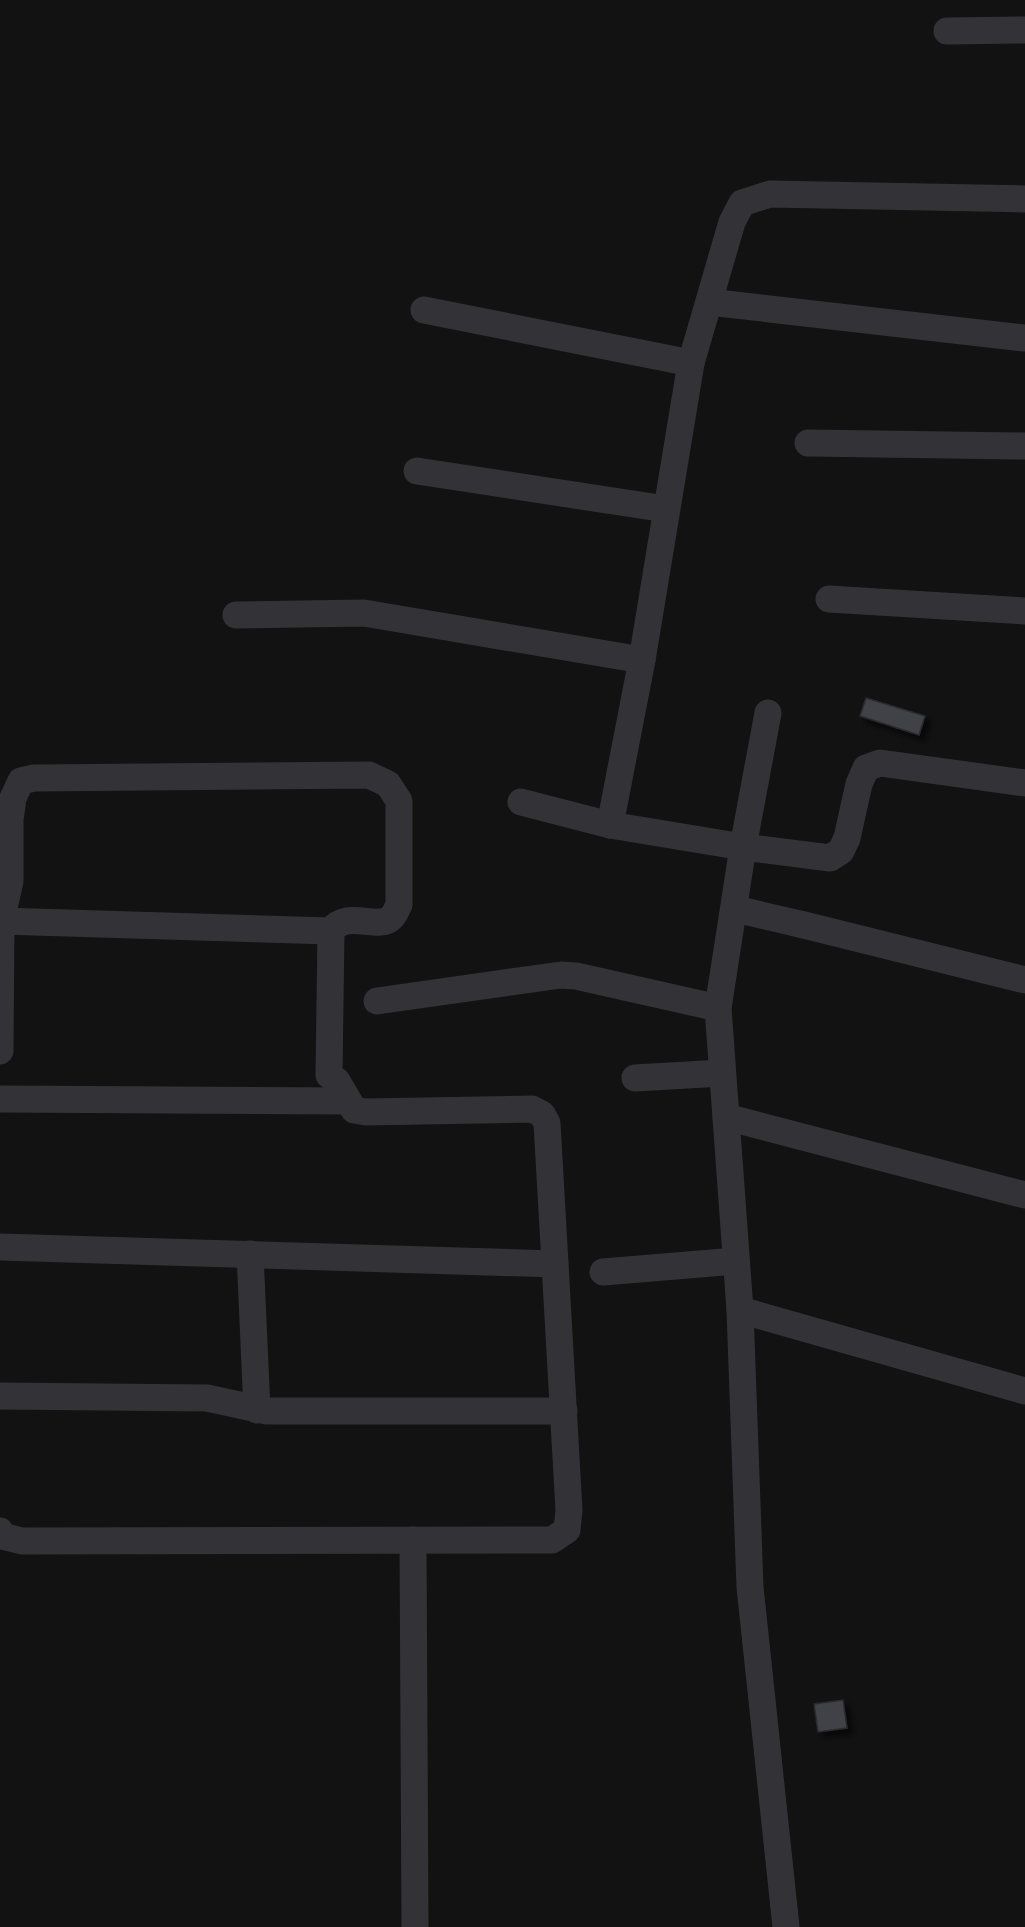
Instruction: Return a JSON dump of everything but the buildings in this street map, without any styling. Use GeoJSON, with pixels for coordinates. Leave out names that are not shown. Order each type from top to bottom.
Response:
{"type":"FeatureCollection","features":[{"type":"Feature","properties":{"kind":"street"},"geometry":{"type":"LineString","coordinates":[[947,31],[1025,30]]}},
{"type":"Feature","properties":{"kind":"street"},"geometry":{"type":"LineString","coordinates":[[610,825],[642,660],[691,363],[732,222],[742,202],[770,194],[1025,200]]}},
{"type":"Feature","properties":{"kind":"street"},"geometry":{"type":"LineString","coordinates":[[709,302],[1024,338]]}},
{"type":"Feature","properties":{"kind":"street"},"geometry":{"type":"LineString","coordinates":[[424,310],[691,363]]}},
{"type":"Feature","properties":{"kind":"street"},"geometry":{"type":"LineString","coordinates":[[808,443],[1025,446]]}},
{"type":"Feature","properties":{"kind":"street"},"geometry":{"type":"LineString","coordinates":[[417,471],[666,509]]}},
{"type":"Feature","properties":{"kind":"street"},"geometry":{"type":"LineString","coordinates":[[829,599],[1025,611]]}},
{"type":"Feature","properties":{"kind":"street"},"geometry":{"type":"LineString","coordinates":[[236,615],[364,613],[642,660]]}},
{"type":"Feature","properties":{"kind":"street"},"geometry":{"type":"LineString","coordinates":[[768,713],[743,847],[718,1008],[740,1311],[750,1587],[786,1927]]}},
{"type":"Feature","properties":{"kind":"street"},"geometry":{"type":"LineString","coordinates":[[521,802],[610,825],[743,847],[830,858],[841,851],[847,838],[859,784],[866,768],[880,764],[1025,783]]}},
{"type":"Feature","properties":{"kind":"street"},"geometry":{"type":"LineString","coordinates":[[0,1051],[1,921],[10,881],[10,820],[13,798],[21,780],[34,778],[369,775],[388,784],[399,801],[399,905],[392,917],[385,921],[344,920],[336,924],[331,932],[329,1075],[337,1081],[354,1110],[366,1112],[532,1110],[542,1114],[547,1123],[569,1510],[567,1530],[552,1539],[22,1541],[2,1536],[0,1531]]}},
{"type":"Feature","properties":{"kind":"street"},"geometry":{"type":"LineString","coordinates":[[735,909],[1025,980]]}},
{"type":"Feature","properties":{"kind":"street"},"geometry":{"type":"LineString","coordinates":[[1,921],[331,932]]}},
{"type":"Feature","properties":{"kind":"street"},"geometry":{"type":"LineString","coordinates":[[377,1001],[561,975],[576,976],[718,1008]]}},
{"type":"Feature","properties":{"kind":"street"},"geometry":{"type":"LineString","coordinates":[[635,1078],[722,1073]]}},
{"type":"Feature","properties":{"kind":"street"},"geometry":{"type":"LineString","coordinates":[[0,1099],[347,1101]]}},
{"type":"Feature","properties":{"kind":"street"},"geometry":{"type":"LineString","coordinates":[[726,1117],[1025,1195]]}},
{"type":"Feature","properties":{"kind":"street"},"geometry":{"type":"LineString","coordinates":[[0,1247],[555,1264]]}},
{"type":"Feature","properties":{"kind":"street"},"geometry":{"type":"LineString","coordinates":[[250,1254],[256,1410]]}},
{"type":"Feature","properties":{"kind":"street"},"geometry":{"type":"LineString","coordinates":[[603,1272],[736,1261]]}},
{"type":"Feature","properties":{"kind":"street"},"geometry":{"type":"LineString","coordinates":[[740,1311],[1025,1391]]}},
{"type":"Feature","properties":{"kind":"street"},"geometry":{"type":"LineString","coordinates":[[0,1396],[207,1398],[256,1410],[564,1411]]}},
{"type":"Feature","properties":{"kind":"street"},"geometry":{"type":"LineString","coordinates":[[413,1540],[415,1927]]}}]}
